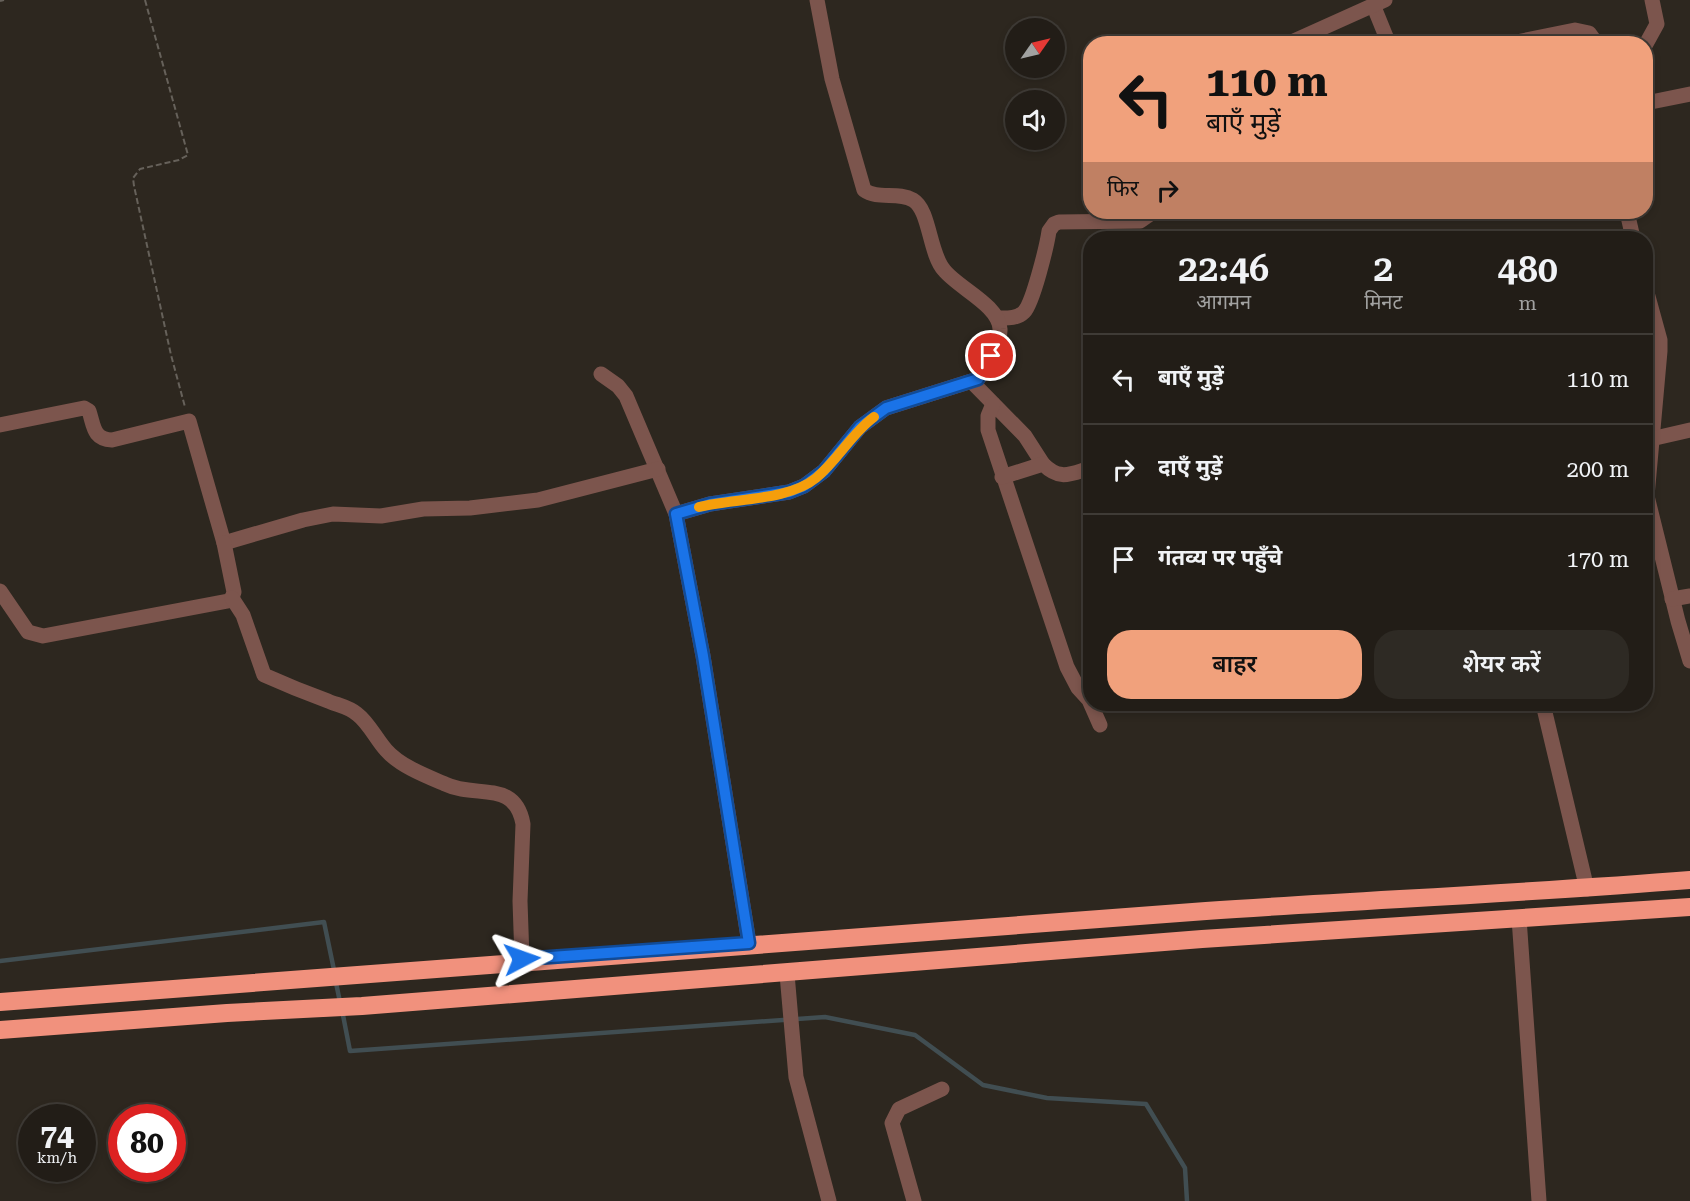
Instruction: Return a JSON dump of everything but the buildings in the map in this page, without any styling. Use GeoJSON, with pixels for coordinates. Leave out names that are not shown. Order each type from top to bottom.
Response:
{"type":"FeatureCollection","features":[{"type":"Feature","properties":{"kind":"highway"},"geometry":{"type":"LineString","coordinates":[[0,1002],[522,959],[1345,901],[1587,889],[1690,880]]}},
{"type":"Feature","properties":{"kind":"highway"},"geometry":{"type":"LineString","coordinates":[[0,1030],[787,974],[1213,938],[1690,907]]}},
{"type":"Feature","properties":{"kind":"street"},"geometry":{"type":"LineString","coordinates":[[676,514],[710,504],[789,492],[804,486],[824,471],[860,427],[886,408],[978,379],[984,372],[998,339],[1000,329],[991,309],[942,269],[933,249],[923,213],[914,200],[869,194],[864,190],[832,79],[817,0]]}},
{"type":"Feature","properties":{"kind":"street"},"geometry":{"type":"LineString","coordinates":[[1651,36],[1658,24],[1652,0]]}},
{"type":"Feature","properties":{"kind":"street"},"geometry":{"type":"LineString","coordinates":[[1305,36],[1379,3],[1387,36]]}},
{"type":"Feature","properties":{"kind":"street"},"geometry":{"type":"LineString","coordinates":[[1546,36],[1575,30],[1589,33],[1591,36]]}},
{"type":"Feature","properties":{"kind":"street"},"geometry":{"type":"LineString","coordinates":[[1653,102],[1690,94]]}},
{"type":"Feature","properties":{"kind":"street"},"geometry":{"type":"LineString","coordinates":[[997,318],[1012,318],[1025,312],[1031,299],[1049,231],[1054,224],[1059,222],[1140,221],[1143,219]]}},
{"type":"Feature","properties":{"kind":"street"},"geometry":{"type":"LineString","coordinates":[[1653,333],[1660,351],[1653,419]]}},
{"type":"Feature","properties":{"kind":"street"},"geometry":{"type":"LineString","coordinates":[[601,374],[618,386],[626,396],[676,514],[703,656],[749,943]]}},
{"type":"Feature","properties":{"kind":"street"},"geometry":{"type":"LineString","coordinates":[[972,382],[1025,436],[1043,464],[1055,474],[1061,476],[1083,470]]}},
{"type":"Feature","properties":{"kind":"street"},"geometry":{"type":"LineString","coordinates":[[993,404],[988,416],[988,430],[1002,477],[1062,656],[1072,678],[1083,688]]}},
{"type":"Feature","properties":{"kind":"street"},"geometry":{"type":"LineString","coordinates":[[0,425],[84,408],[89,411],[96,435],[112,440],[189,421],[224,543],[233,585],[232,598],[243,615],[264,675],[357,713],[387,752],[425,774],[449,786],[508,797],[516,804],[522,814],[523,824],[519,901],[522,959]]}},
{"type":"Feature","properties":{"kind":"street"},"geometry":{"type":"LineString","coordinates":[[1653,439],[1690,430]]}},
{"type":"Feature","properties":{"kind":"street"},"geometry":{"type":"LineString","coordinates":[[1002,477],[1043,464]]}},
{"type":"Feature","properties":{"kind":"street"},"geometry":{"type":"LineString","coordinates":[[224,543],[303,520],[333,514],[381,516],[423,509],[470,508],[538,500],[658,469]]}},
{"type":"Feature","properties":{"kind":"street"},"geometry":{"type":"LineString","coordinates":[[1653,549],[1672,599],[1690,661]]}},
{"type":"Feature","properties":{"kind":"street"},"geometry":{"type":"LineString","coordinates":[[0,591],[28,632],[43,636],[228,602],[232,598]]}},
{"type":"Feature","properties":{"kind":"street"},"geometry":{"type":"LineString","coordinates":[[1672,599],[1690,596]]}},
{"type":"Feature","properties":{"kind":"street"},"geometry":{"type":"LineString","coordinates":[[1095,711],[1100,725]]}},
{"type":"Feature","properties":{"kind":"street"},"geometry":{"type":"LineString","coordinates":[[1545,711],[1587,889]]}},
{"type":"Feature","properties":{"kind":"street"},"geometry":{"type":"LineString","coordinates":[[1519,918],[1539,1201]]}},
{"type":"Feature","properties":{"kind":"street"},"geometry":{"type":"LineString","coordinates":[[787,974],[796,1077],[829,1201]]}},
{"type":"Feature","properties":{"kind":"street"},"geometry":{"type":"LineString","coordinates":[[914,1201],[892,1123],[900,1109],[942,1089]]}},
{"type":"Feature","properties":{"kind":"path"},"geometry":{"type":"LineString","coordinates":[[145,0],[188,155],[179,160],[140,169],[133,178],[171,355],[189,421]]}},
{"type":"Feature","properties":{"kind":"waterway"},"geometry":{"type":"LineString","coordinates":[[0,961],[324,922],[334,970]]}},
{"type":"Feature","properties":{"kind":"waterway"},"geometry":{"type":"LineString","coordinates":[[335,978],[340,1002]]}},
{"type":"Feature","properties":{"kind":"waterway"},"geometry":{"type":"LineString","coordinates":[[342,1010],[350,1051],[825,1017],[915,1035],[983,1085],[1047,1098],[1146,1104],[1185,1168],[1187,1201]]}},
{"type":"Feature","properties":{"kind":"slow traffic"},"geometry":{"type":"LineString","coordinates":[[699,507],[724,501],[789,492],[804,486],[824,471],[860,427],[874,417]]}},
{"type":"Feature","properties":{"kind":"route"},"geometry":{"type":"LineString","coordinates":[[522,959],[749,943],[703,656],[676,514],[724,501],[789,492],[804,486],[824,471],[860,427],[886,408],[972,382],[984,372],[991,356]]}}]}
